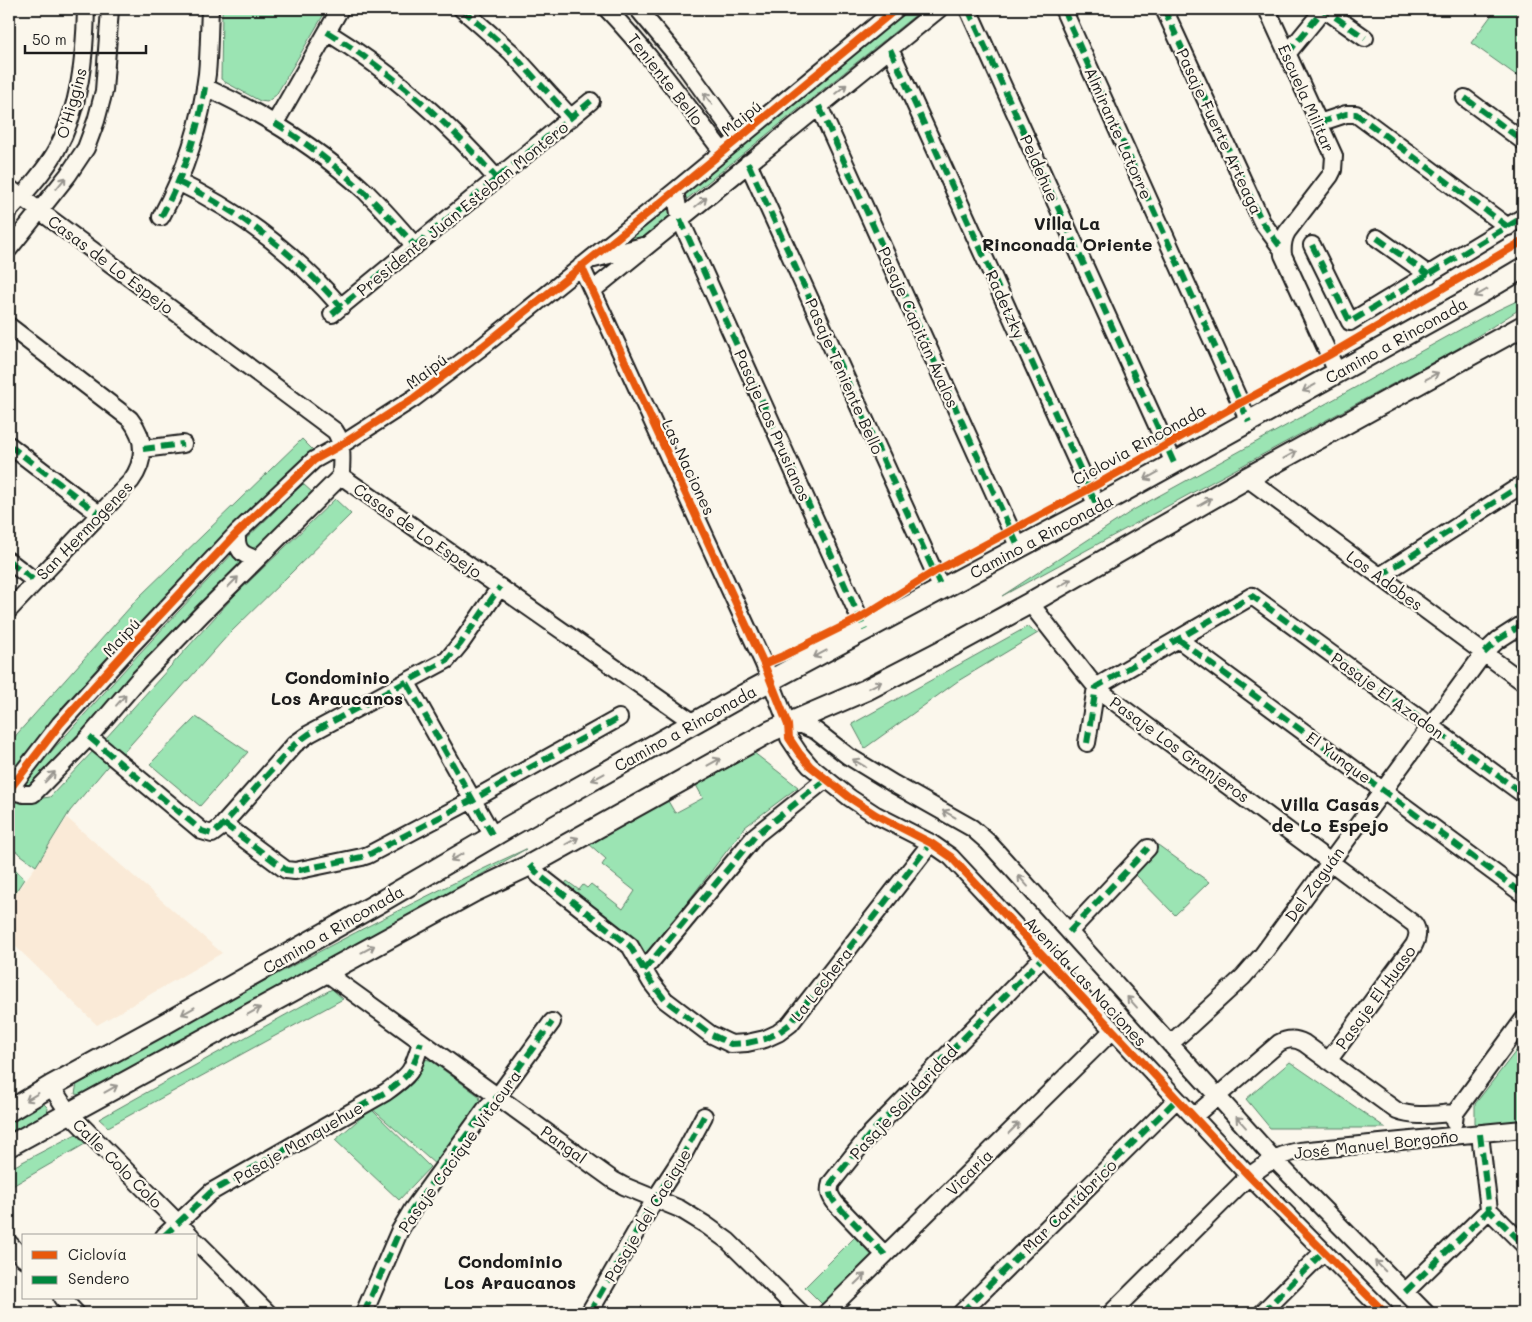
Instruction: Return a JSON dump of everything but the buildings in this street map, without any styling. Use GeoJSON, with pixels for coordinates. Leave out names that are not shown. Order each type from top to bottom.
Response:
{"type":"FeatureCollection","features":[{"type":"Feature","properties":{"kind":"main road","name":"Camino a Rinconada"},"geometry":{"type":"LineString","coordinates":[[9,1111],[348,921],[493,836],[694,723],[1096,506],[1523,268]]}},
{"type":"Feature","properties":{"kind":"main road","name":"Camino a Rinconada"},"geometry":{"type":"LineString","coordinates":[[9,1146],[473,892],[530,865],[771,731],[866,690],[955,644],[1247,478],[1523,326]]}},
{"type":"Feature","properties":{"kind":"street","name":"O'Higgins"},"geometry":{"type":"LineString","coordinates":[[9,211],[15,193],[46,165],[56,151],[65,132],[81,74],[86,9]]}},
{"type":"Feature","properties":{"kind":"street","name":"O'Higgins"},"geometry":{"type":"LineString","coordinates":[[9,248],[77,163],[86,148],[104,91],[110,9]]}},
{"type":"Feature","properties":{"kind":"street"},"geometry":{"type":"LineString","coordinates":[[160,217],[178,182],[193,140],[203,103],[210,9]]}},
{"type":"Feature","properties":{"kind":"street"},"geometry":{"type":"LineString","coordinates":[[275,123],[340,9]]}},
{"type":"Feature","properties":{"kind":"street"},"geometry":{"type":"LineString","coordinates":[[462,9],[512,52],[571,118]]}},
{"type":"Feature","properties":{"kind":"street","name":"Teniente Bello"},"geometry":{"type":"LineString","coordinates":[[607,9],[653,62],[722,151]]}},
{"type":"Feature","properties":{"kind":"street","name":"Teniente Bello"},"geometry":{"type":"LineString","coordinates":[[638,9],[682,62],[738,138]]}},
{"type":"Feature","properties":{"kind":"street","name":"Maipú"},"geometry":{"type":"LineString","coordinates":[[342,476],[138,680],[89,736],[33,794],[9,790],[60,724],[88,693],[238,534],[314,460],[342,445],[429,387],[483,346],[896,9]]}},
{"type":"Feature","properties":{"kind":"street"},"geometry":{"type":"LineString","coordinates":[[593,290],[939,9]]}},
{"type":"Feature","properties":{"kind":"street","name":"Peldehue"},"geometry":{"type":"LineString","coordinates":[[968,9],[1174,463]]}},
{"type":"Feature","properties":{"kind":"street","name":"Almirante Latorre"},"geometry":{"type":"LineString","coordinates":[[1063,9],[1248,422]]}},
{"type":"Feature","properties":{"kind":"street","name":"Pasaje Fuerte Arteaga"},"geometry":{"type":"LineString","coordinates":[[1164,9],[1262,222],[1282,249]]}},
{"type":"Feature","properties":{"kind":"street","name":"Escuela Militar"},"geometry":{"type":"LineString","coordinates":[[1267,9],[1334,156],[1333,170],[1287,232],[1282,249]]}},
{"type":"Feature","properties":{"kind":"street"},"geometry":{"type":"LineString","coordinates":[[1287,54],[1324,9],[1365,38]]}},
{"type":"Feature","properties":{"kind":"street"},"geometry":{"type":"LineString","coordinates":[[327,32],[369,59],[414,94],[456,134],[497,179]]}},
{"type":"Feature","properties":{"kind":"street","name":"Radetzky"},"geometry":{"type":"LineString","coordinates":[[890,49],[1096,506]]}},
{"type":"Feature","properties":{"kind":"street"},"geometry":{"type":"LineString","coordinates":[[205,87],[244,105],[314,149],[353,181],[381,208],[415,246]]}},
{"type":"Feature","properties":{"kind":"street"},"geometry":{"type":"LineString","coordinates":[[1464,98],[1523,142]]}},
{"type":"Feature","properties":{"kind":"street","name":"Presidente Juan Esteban Montero"},"geometry":{"type":"LineString","coordinates":[[178,182],[234,212],[273,240],[308,272],[337,310],[591,101]]}},
{"type":"Feature","properties":{"kind":"street","name":"Pasaje Capitán Ávalos"},"geometry":{"type":"LineString","coordinates":[[819,106],[1019,548]]}},
{"type":"Feature","properties":{"kind":"street"},"geometry":{"type":"LineString","coordinates":[[1319,123],[1346,114],[1356,114],[1508,226]]}},
{"type":"Feature","properties":{"kind":"street","name":"Pasaje Teniente Bello"},"geometry":{"type":"LineString","coordinates":[[748,163],[942,589]]}},
{"type":"Feature","properties":{"kind":"street","name":"Pasaje Los Prusianos"},"geometry":{"type":"LineString","coordinates":[[675,191],[680,219],[865,630]]}},
{"type":"Feature","properties":{"kind":"street","name":"Casas de Lo Espejo"},"geometry":{"type":"LineString","coordinates":[[15,193],[335,431],[342,445],[342,476],[694,723]]}},
{"type":"Feature","properties":{"kind":"street"},"geometry":{"type":"LineString","coordinates":[[1312,245],[1350,322],[1523,217]]}},
{"type":"Feature","properties":{"kind":"street"},"geometry":{"type":"LineString","coordinates":[[1377,238],[1428,274]]}},
{"type":"Feature","properties":{"kind":"street"},"geometry":{"type":"LineString","coordinates":[[584,264],[650,244]]}},
{"type":"Feature","properties":{"kind":"street"},"geometry":{"type":"LineString","coordinates":[[1282,249],[1337,372]]}},
{"type":"Feature","properties":{"kind":"street","name":"Las Naciones"},"geometry":{"type":"LineString","coordinates":[[584,264],[593,290],[764,664],[770,681]]}},
{"type":"Feature","properties":{"kind":"street"},"geometry":{"type":"LineString","coordinates":[[9,326],[130,419],[139,432],[143,448],[183,444]]}},
{"type":"Feature","properties":{"kind":"street"},"geometry":{"type":"LineString","coordinates":[[9,446],[99,514]]}},
{"type":"Feature","properties":{"kind":"street","name":"San Hermogenes"},"geometry":{"type":"LineString","coordinates":[[9,610],[131,481],[141,464],[143,448]]}},
{"type":"Feature","properties":{"kind":"street","name":"Los Adobes"},"geometry":{"type":"LineString","coordinates":[[1247,478],[1523,682]]}},
{"type":"Feature","properties":{"kind":"street"},"geometry":{"type":"LineString","coordinates":[[1380,576],[1523,484]]}},
{"type":"Feature","properties":{"kind":"street"},"geometry":{"type":"LineString","coordinates":[[238,534],[238,547],[241,552],[257,559]]}},
{"type":"Feature","properties":{"kind":"street"},"geometry":{"type":"LineString","coordinates":[[9,561],[35,581]]}},
{"type":"Feature","properties":{"kind":"street"},"geometry":{"type":"LineString","coordinates":[[89,736],[202,831],[212,834],[224,824],[295,744],[309,734],[447,660],[500,587]]}},
{"type":"Feature","properties":{"kind":"street","name":"Pasaje El Azadon"},"geometry":{"type":"LineString","coordinates":[[1178,639],[1252,596],[1523,794]]}},
{"type":"Feature","properties":{"kind":"street","name":"Pasaje Los Granjeros"},"geometry":{"type":"LineString","coordinates":[[1030,603],[1096,687],[1410,920],[1418,932]]}},
{"type":"Feature","properties":{"kind":"street","name":"Del Zaguán"},"geometry":{"type":"LineString","coordinates":[[1170,1044],[1254,966],[1484,653],[1498,640],[1523,624]]}},
{"type":"Feature","properties":{"kind":"street"},"geometry":{"type":"LineString","coordinates":[[1087,743],[1096,687],[1178,639]]}},
{"type":"Feature","properties":{"kind":"street","name":"El Yunque"},"geometry":{"type":"LineString","coordinates":[[1178,639],[1523,894]]}},
{"type":"Feature","properties":{"kind":"street","name":"Avenida Las Naciones"},"geometry":{"type":"LineString","coordinates":[[770,681],[788,725],[789,738],[799,753],[826,779],[850,798],[876,815],[931,843],[951,857],[1193,1117],[1323,1252],[1385,1313]]}},
{"type":"Feature","properties":{"kind":"street"},"geometry":{"type":"LineString","coordinates":[[406,682],[474,799],[493,836]]}},
{"type":"Feature","properties":{"kind":"street"},"geometry":{"type":"LineString","coordinates":[[224,824],[286,870],[295,871],[362,857],[474,799],[619,718]]}},
{"type":"Feature","properties":{"kind":"street","name":"Avenida Las Naciones"},"geometry":{"type":"LineString","coordinates":[[788,725],[802,725],[816,731],[848,756],[972,828],[988,842],[1274,1158],[1426,1313]]}},
{"type":"Feature","properties":{"kind":"street"},"geometry":{"type":"LineString","coordinates":[[644,970],[756,835],[826,779]]}},
{"type":"Feature","properties":{"kind":"street","name":"La Lechera"},"geometry":{"type":"LineString","coordinates":[[530,865],[540,876],[630,946],[651,982],[665,1000],[710,1034],[731,1044],[765,1039],[778,1033],[790,1024],[931,843]]}},
{"type":"Feature","properties":{"kind":"street"},"geometry":{"type":"LineString","coordinates":[[1069,932],[1148,848]]}},
{"type":"Feature","properties":{"kind":"street","name":"Pasaje El Huaso"},"geometry":{"type":"LineString","coordinates":[[1328,1061],[1414,945],[1418,932]]}},
{"type":"Feature","properties":{"kind":"street","name":"Pasaje Solidaridad"},"geometry":{"type":"LineString","coordinates":[[885,1255],[830,1196],[829,1189],[831,1183],[870,1133],[1044,956]]}},
{"type":"Feature","properties":{"kind":"street","name":"Pangal"},"geometry":{"type":"LineString","coordinates":[[325,972],[613,1180],[691,1214],[718,1233],[801,1313]]}},
{"type":"Feature","properties":{"kind":"street"},"geometry":{"type":"LineString","coordinates":[[1453,1137],[1455,1113],[1523,1020]]}},
{"type":"Feature","properties":{"kind":"street","name":"Pasaje Cacique Vitacura"},"geometry":{"type":"LineString","coordinates":[[364,1313],[399,1232],[412,1210],[552,1022]]}},
{"type":"Feature","properties":{"kind":"street","name":"Vicaría"},"geometry":{"type":"LineString","coordinates":[[826,1313],[1113,1030]]}},
{"type":"Feature","properties":{"kind":"street"},"geometry":{"type":"LineString","coordinates":[[1193,1117],[1279,1043],[1285,1040],[1298,1040],[1397,1111],[1415,1115],[1455,1113]]}},
{"type":"Feature","properties":{"kind":"street","name":"Pasaje Manquehue"},"geometry":{"type":"LineString","coordinates":[[166,1234],[211,1192],[386,1092],[400,1082],[413,1067],[421,1042]]}},
{"type":"Feature","properties":{"kind":"street","name":"Calle Colo Colo"},"geometry":{"type":"LineString","coordinates":[[51,1086],[68,1112],[189,1234]]}},
{"type":"Feature","properties":{"kind":"street","name":"Mar Cantábrico"},"geometry":{"type":"LineString","coordinates":[[960,1313],[1177,1099]]}},
{"type":"Feature","properties":{"kind":"street","name":"Pasaje del Cacique"},"geometry":{"type":"LineString","coordinates":[[589,1313],[704,1116]]}},
{"type":"Feature","properties":{"kind":"street","name":"José Manuel Borgoño"},"geometry":{"type":"LineString","coordinates":[[1111,1313],[1250,1176],[1274,1158],[1286,1153],[1299,1151],[1523,1129]]}},
{"type":"Feature","properties":{"kind":"street"},"geometry":{"type":"LineString","coordinates":[[1480,1134],[1490,1210],[1523,1244]]}},
{"type":"Feature","properties":{"kind":"street"},"geometry":{"type":"LineString","coordinates":[[1405,1292],[1490,1210]]}},
{"type":"Feature","properties":{"kind":"street"},"geometry":{"type":"LineString","coordinates":[[198,1243],[268,1313]]}},
{"type":"Feature","properties":{"kind":"street"},"geometry":{"type":"LineString","coordinates":[[9,1244],[22,1257]]}},
{"type":"Feature","properties":{"kind":"street"},"geometry":{"type":"LineString","coordinates":[[1262,1313],[1323,1252]]}},
{"type":"Feature","properties":{"kind":"street"},"geometry":{"type":"LineString","coordinates":[[64,1300],[76,1313]]}},
{"type":"Feature","properties":{"kind":"shaded area"},"geometry":{"type":"Polygon","coordinates":[[[67,818],[222,953],[97,1025],[9,940],[9,902],[36,866],[67,818]]]}},
{"type":"Feature","properties":{"kind":"green space"},"geometry":{"type":"Polygon","coordinates":[[[222,9],[327,9],[276,95],[267,102],[260,101],[221,79],[222,9]]]}},
{"type":"Feature","properties":{"kind":"green space"},"geometry":{"type":"Polygon","coordinates":[[[904,9],[923,9],[687,199],[684,198],[681,191],[904,9]]]}},
{"type":"Feature","properties":{"kind":"green space"},"geometry":{"type":"Polygon","coordinates":[[[1496,9],[1523,9],[1523,80],[1471,43],[1496,9]]]}},
{"type":"Feature","properties":{"kind":"green space"},"geometry":{"type":"Polygon","coordinates":[[[665,206],[671,211],[669,218],[643,239],[621,241],[665,206]]]}},
{"type":"Feature","properties":{"kind":"green space"},"geometry":{"type":"Polygon","coordinates":[[[1523,298],[1523,307],[1457,349],[1002,596],[1135,509],[1483,317],[1523,298]]]}},
{"type":"Feature","properties":{"kind":"green space"},"geometry":{"type":"Polygon","coordinates":[[[302,439],[315,452],[91,679],[9,775],[9,746],[17,734],[140,596],[302,439]]]}},
{"type":"Feature","properties":{"kind":"green space"},"geometry":{"type":"Polygon","coordinates":[[[303,484],[313,493],[256,550],[246,548],[245,540],[303,484]]]}},
{"type":"Feature","properties":{"kind":"green space"},"geometry":{"type":"Polygon","coordinates":[[[335,499],[351,514],[229,634],[123,753],[105,739],[234,596],[335,499]]]}},
{"type":"Feature","properties":{"kind":"green space"},"geometry":{"type":"Polygon","coordinates":[[[234,552],[243,562],[182,622],[86,730],[30,787],[23,783],[138,655],[234,552]]]}},
{"type":"Feature","properties":{"kind":"green space"},"geometry":{"type":"Polygon","coordinates":[[[1027,627],[1038,633],[958,681],[865,748],[852,724],[1027,627]]]}},
{"type":"Feature","properties":{"kind":"green space"},"geometry":{"type":"Polygon","coordinates":[[[196,717],[248,752],[200,806],[150,764],[196,717]]]}},
{"type":"Feature","properties":{"kind":"green space"},"geometry":{"type":"Polygon","coordinates":[[[95,749],[111,762],[70,811],[36,866],[9,846],[9,803],[50,797],[95,749]]]}},
{"type":"Feature","properties":{"kind":"green space"},"geometry":{"type":"Polygon","coordinates":[[[753,752],[798,787],[745,827],[647,955],[563,887],[567,881],[579,890],[583,885],[587,888],[591,884],[623,909],[635,891],[602,865],[606,859],[589,844],[668,801],[675,813],[703,798],[696,785],[753,752]]]}},
{"type":"Feature","properties":{"kind":"green space"},"geometry":{"type":"Polygon","coordinates":[[[1158,845],[1209,882],[1175,915],[1134,873],[1158,845]]]}},
{"type":"Feature","properties":{"kind":"green space"},"geometry":{"type":"Polygon","coordinates":[[[526,849],[330,961],[82,1095],[75,1094],[77,1083],[244,992],[412,904],[526,849]]]}},
{"type":"Feature","properties":{"kind":"green space"},"geometry":{"type":"Polygon","coordinates":[[[9,862],[24,879],[9,902],[9,862]]]}},
{"type":"Feature","properties":{"kind":"green space"},"geometry":{"type":"Polygon","coordinates":[[[332,989],[343,999],[108,1127],[99,1119],[332,989]]]}},
{"type":"Feature","properties":{"kind":"green space"},"geometry":{"type":"Polygon","coordinates":[[[1523,1042],[1523,1124],[1475,1128],[1475,1104],[1523,1042]]]}},
{"type":"Feature","properties":{"kind":"green space"},"geometry":{"type":"Polygon","coordinates":[[[423,1059],[430,1060],[479,1096],[481,1105],[436,1165],[370,1107],[423,1059]]]}},
{"type":"Feature","properties":{"kind":"green space"},"geometry":{"type":"Polygon","coordinates":[[[1290,1062],[1386,1128],[1270,1128],[1246,1099],[1290,1062]]]}},
{"type":"Feature","properties":{"kind":"green space"},"geometry":{"type":"Polygon","coordinates":[[[38,1104],[44,1104],[48,1108],[47,1115],[9,1135],[9,1121],[38,1104]]]}},
{"type":"Feature","properties":{"kind":"green space"},"geometry":{"type":"Polygon","coordinates":[[[371,1109],[430,1167],[399,1200],[335,1140],[371,1109]]]}},
{"type":"Feature","properties":{"kind":"green space"},"geometry":{"type":"Polygon","coordinates":[[[76,1134],[85,1144],[14,1185],[9,1192],[9,1169],[76,1134]]]}},
{"type":"Feature","properties":{"kind":"green space"},"geometry":{"type":"Polygon","coordinates":[[[855,1237],[875,1257],[825,1307],[805,1287],[855,1237]]]}},
{"type":"Feature","properties":{"kind":"marked path"},"geometry":{"type":"LineString","coordinates":[[462,9],[511,52],[571,118]]}},
{"type":"Feature","properties":{"kind":"marked path"},"geometry":{"type":"LineString","coordinates":[[968,9],[1174,463]]}},
{"type":"Feature","properties":{"kind":"marked path"},"geometry":{"type":"LineString","coordinates":[[1063,9],[1249,422]]}},
{"type":"Feature","properties":{"kind":"marked path"},"geometry":{"type":"LineString","coordinates":[[1164,9],[1262,222],[1282,249]]}},
{"type":"Feature","properties":{"kind":"marked path"},"geometry":{"type":"LineString","coordinates":[[1287,54],[1324,9],[1365,38]]}},
{"type":"Feature","properties":{"kind":"marked path"},"geometry":{"type":"LineString","coordinates":[[327,32],[351,47],[418,99],[458,137],[497,179]]}},
{"type":"Feature","properties":{"kind":"marked path"},"geometry":{"type":"LineString","coordinates":[[890,49],[1097,506]]}},
{"type":"Feature","properties":{"kind":"marked path"},"geometry":{"type":"LineString","coordinates":[[161,217],[189,154],[205,87]]}},
{"type":"Feature","properties":{"kind":"marked path"},"geometry":{"type":"LineString","coordinates":[[1465,98],[1523,141]]}},
{"type":"Feature","properties":{"kind":"marked path"},"geometry":{"type":"LineString","coordinates":[[332,314],[591,101]]}},
{"type":"Feature","properties":{"kind":"marked path"},"geometry":{"type":"LineString","coordinates":[[819,106],[1019,548]]}},
{"type":"Feature","properties":{"kind":"marked path"},"geometry":{"type":"LineString","coordinates":[[1319,123],[1346,114],[1356,114],[1508,227]]}},
{"type":"Feature","properties":{"kind":"marked path"},"geometry":{"type":"LineString","coordinates":[[275,123],[314,150],[350,179],[415,246]]}},
{"type":"Feature","properties":{"kind":"marked path"},"geometry":{"type":"LineString","coordinates":[[748,163],[942,589]]}},
{"type":"Feature","properties":{"kind":"marked path"},"geometry":{"type":"LineString","coordinates":[[178,182],[224,207],[266,236],[305,269],[341,307]]}},
{"type":"Feature","properties":{"kind":"marked path"},"geometry":{"type":"LineString","coordinates":[[1312,245],[1350,322],[1523,217]]}},
{"type":"Feature","properties":{"kind":"marked path"},"geometry":{"type":"LineString","coordinates":[[680,219],[865,630]]}},
{"type":"Feature","properties":{"kind":"marked path"},"geometry":{"type":"LineString","coordinates":[[1377,238],[1429,275]]}},
{"type":"Feature","properties":{"kind":"marked path"},"geometry":{"type":"LineString","coordinates":[[143,449],[183,444]]}},
{"type":"Feature","properties":{"kind":"marked path"},"geometry":{"type":"LineString","coordinates":[[9,445],[99,514]]}},
{"type":"Feature","properties":{"kind":"marked path"},"geometry":{"type":"LineString","coordinates":[[1380,576],[1523,484]]}},
{"type":"Feature","properties":{"kind":"marked path"},"geometry":{"type":"LineString","coordinates":[[9,561],[35,581]]}},
{"type":"Feature","properties":{"kind":"marked path"},"geometry":{"type":"LineString","coordinates":[[89,737],[202,831],[212,834],[220,828],[295,744],[309,734],[447,660],[500,587]]}},
{"type":"Feature","properties":{"kind":"marked path"},"geometry":{"type":"LineString","coordinates":[[1087,743],[1096,687],[1252,596],[1523,794]]}},
{"type":"Feature","properties":{"kind":"marked path"},"geometry":{"type":"LineString","coordinates":[[1484,653],[1498,640],[1523,624]]}},
{"type":"Feature","properties":{"kind":"marked path"},"geometry":{"type":"LineString","coordinates":[[1178,639],[1523,894]]}},
{"type":"Feature","properties":{"kind":"marked path"},"geometry":{"type":"LineString","coordinates":[[407,683],[493,836]]}},
{"type":"Feature","properties":{"kind":"marked path"},"geometry":{"type":"LineString","coordinates":[[224,824],[286,870],[295,871],[362,857],[474,799],[619,718]]}},
{"type":"Feature","properties":{"kind":"marked path"},"geometry":{"type":"LineString","coordinates":[[644,970],[756,835],[826,779]]}},
{"type":"Feature","properties":{"kind":"marked path"},"geometry":{"type":"LineString","coordinates":[[530,865],[540,876],[630,946],[651,982],[665,1000],[710,1034],[731,1044],[765,1039],[778,1033],[790,1024],[931,843]]}},
{"type":"Feature","properties":{"kind":"marked path"},"geometry":{"type":"LineString","coordinates":[[1069,932],[1148,848]]}},
{"type":"Feature","properties":{"kind":"marked path"},"geometry":{"type":"LineString","coordinates":[[885,1255],[832,1199],[830,1194],[831,1183],[871,1133],[1044,956]]}},
{"type":"Feature","properties":{"kind":"marked path"},"geometry":{"type":"LineString","coordinates":[[364,1313],[399,1232],[412,1210],[552,1022]]}},
{"type":"Feature","properties":{"kind":"marked path"},"geometry":{"type":"LineString","coordinates":[[166,1234],[211,1192],[395,1086],[413,1066],[421,1042]]}},
{"type":"Feature","properties":{"kind":"marked path"},"geometry":{"type":"LineString","coordinates":[[961,1313],[1177,1099]]}},
{"type":"Feature","properties":{"kind":"marked path"},"geometry":{"type":"LineString","coordinates":[[589,1313],[655,1199],[681,1159],[704,1116]]}},
{"type":"Feature","properties":{"kind":"marked path"},"geometry":{"type":"LineString","coordinates":[[1480,1134],[1489,1210],[1523,1244]]}},
{"type":"Feature","properties":{"kind":"marked path"},"geometry":{"type":"LineString","coordinates":[[1405,1292],[1489,1210]]}},
{"type":"Feature","properties":{"kind":"marked path"},"geometry":{"type":"LineString","coordinates":[[1262,1313],[1323,1252]]}},
{"type":"Feature","properties":{"kind":"cycle path"},"geometry":{"type":"LineString","coordinates":[[9,790],[60,724],[127,650],[237,533],[314,460],[414,398],[483,346],[896,9]]}},
{"type":"Feature","properties":{"kind":"cycle path","name":"Ciclovia Rinconada"},"geometry":{"type":"LineString","coordinates":[[764,664],[860,618],[934,572],[1089,489],[1329,355],[1523,241]]}},
{"type":"Feature","properties":{"kind":"cycle path"},"geometry":{"type":"LineString","coordinates":[[581,266],[764,664],[788,725],[789,738],[799,753],[810,766],[850,798],[876,815],[931,843],[951,857],[1249,1176],[1385,1313]]}},
{"type":"Feature","properties":{"kind":"district","name":"Villa La Rinconada Oriente"},"geometry":{"type":"Point","coordinates":[1067,233]}},
{"type":"Feature","properties":{"kind":"district","name":"Condominio Los Araucanos"},"geometry":{"type":"Point","coordinates":[337,688]}},
{"type":"Feature","properties":{"kind":"district","name":"Villa Casas de Lo Espejo"},"geometry":{"type":"Point","coordinates":[1330,814]}},
{"type":"Feature","properties":{"kind":"district","name":"Condominio Los Araucanos"},"geometry":{"type":"Point","coordinates":[510,1271]}}]}
